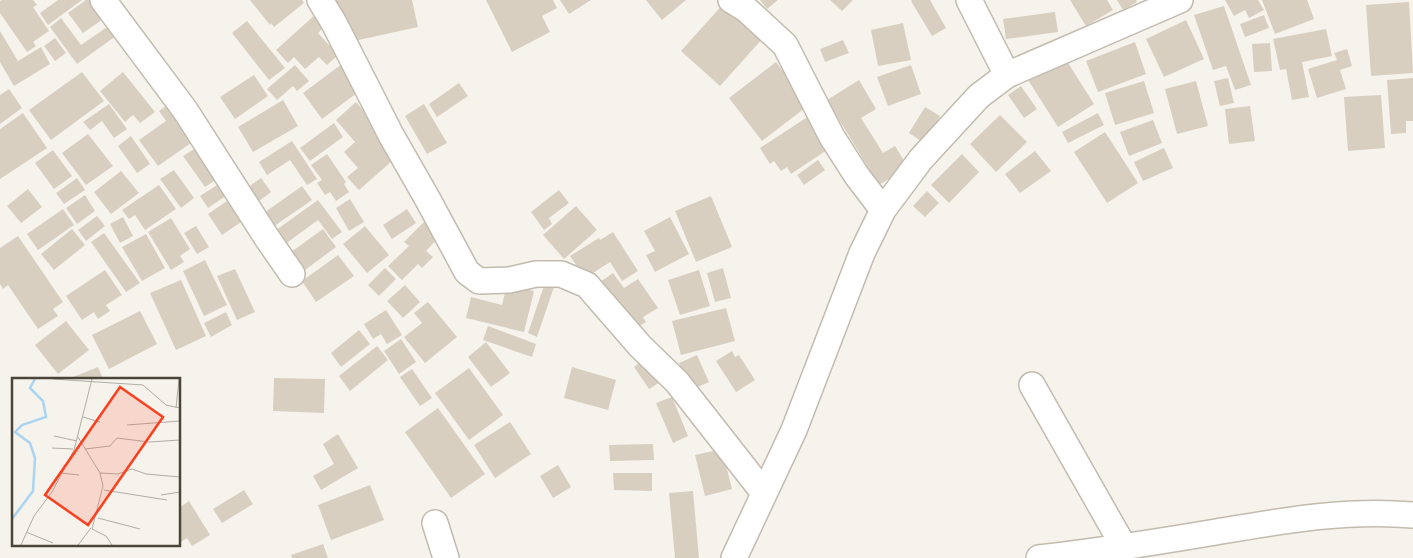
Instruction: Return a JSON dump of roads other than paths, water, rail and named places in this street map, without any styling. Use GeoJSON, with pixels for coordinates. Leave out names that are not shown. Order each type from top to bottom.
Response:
{"type":"FeatureCollection","features":[{"type":"Feature","properties":{"kind":"street"},"geometry":{"type":"LineString","coordinates":[[103,0],[184,110],[292,274]]}},
{"type":"Feature","properties":{"kind":"street"},"geometry":{"type":"LineString","coordinates":[[320,0],[334,23],[391,135],[428,198],[467,272],[479,281],[509,280],[536,274],[561,274],[587,286],[640,346],[677,382],[764,493]]}},
{"type":"Feature","properties":{"kind":"street"},"geometry":{"type":"LineString","coordinates":[[730,0],[747,10],[785,45],[832,137],[857,176],[883,210]]}},
{"type":"Feature","properties":{"kind":"street"},"geometry":{"type":"LineString","coordinates":[[969,0],[1007,75]]}},
{"type":"Feature","properties":{"kind":"street"},"geometry":{"type":"LineString","coordinates":[[734,558],[794,430],[862,253],[883,210],[921,159],[979,96],[1007,75],[1180,0]]}},
{"type":"Feature","properties":{"kind":"street"},"geometry":{"type":"LineString","coordinates":[[1032,385],[1124,547]]}},
{"type":"Feature","properties":{"kind":"street"},"geometry":{"type":"LineString","coordinates":[[1039,558],[1343,514],[1386,512],[1413,515]]}},
{"type":"Feature","properties":{"kind":"street"},"geometry":{"type":"LineString","coordinates":[[434,523],[446,558]]}}]}
